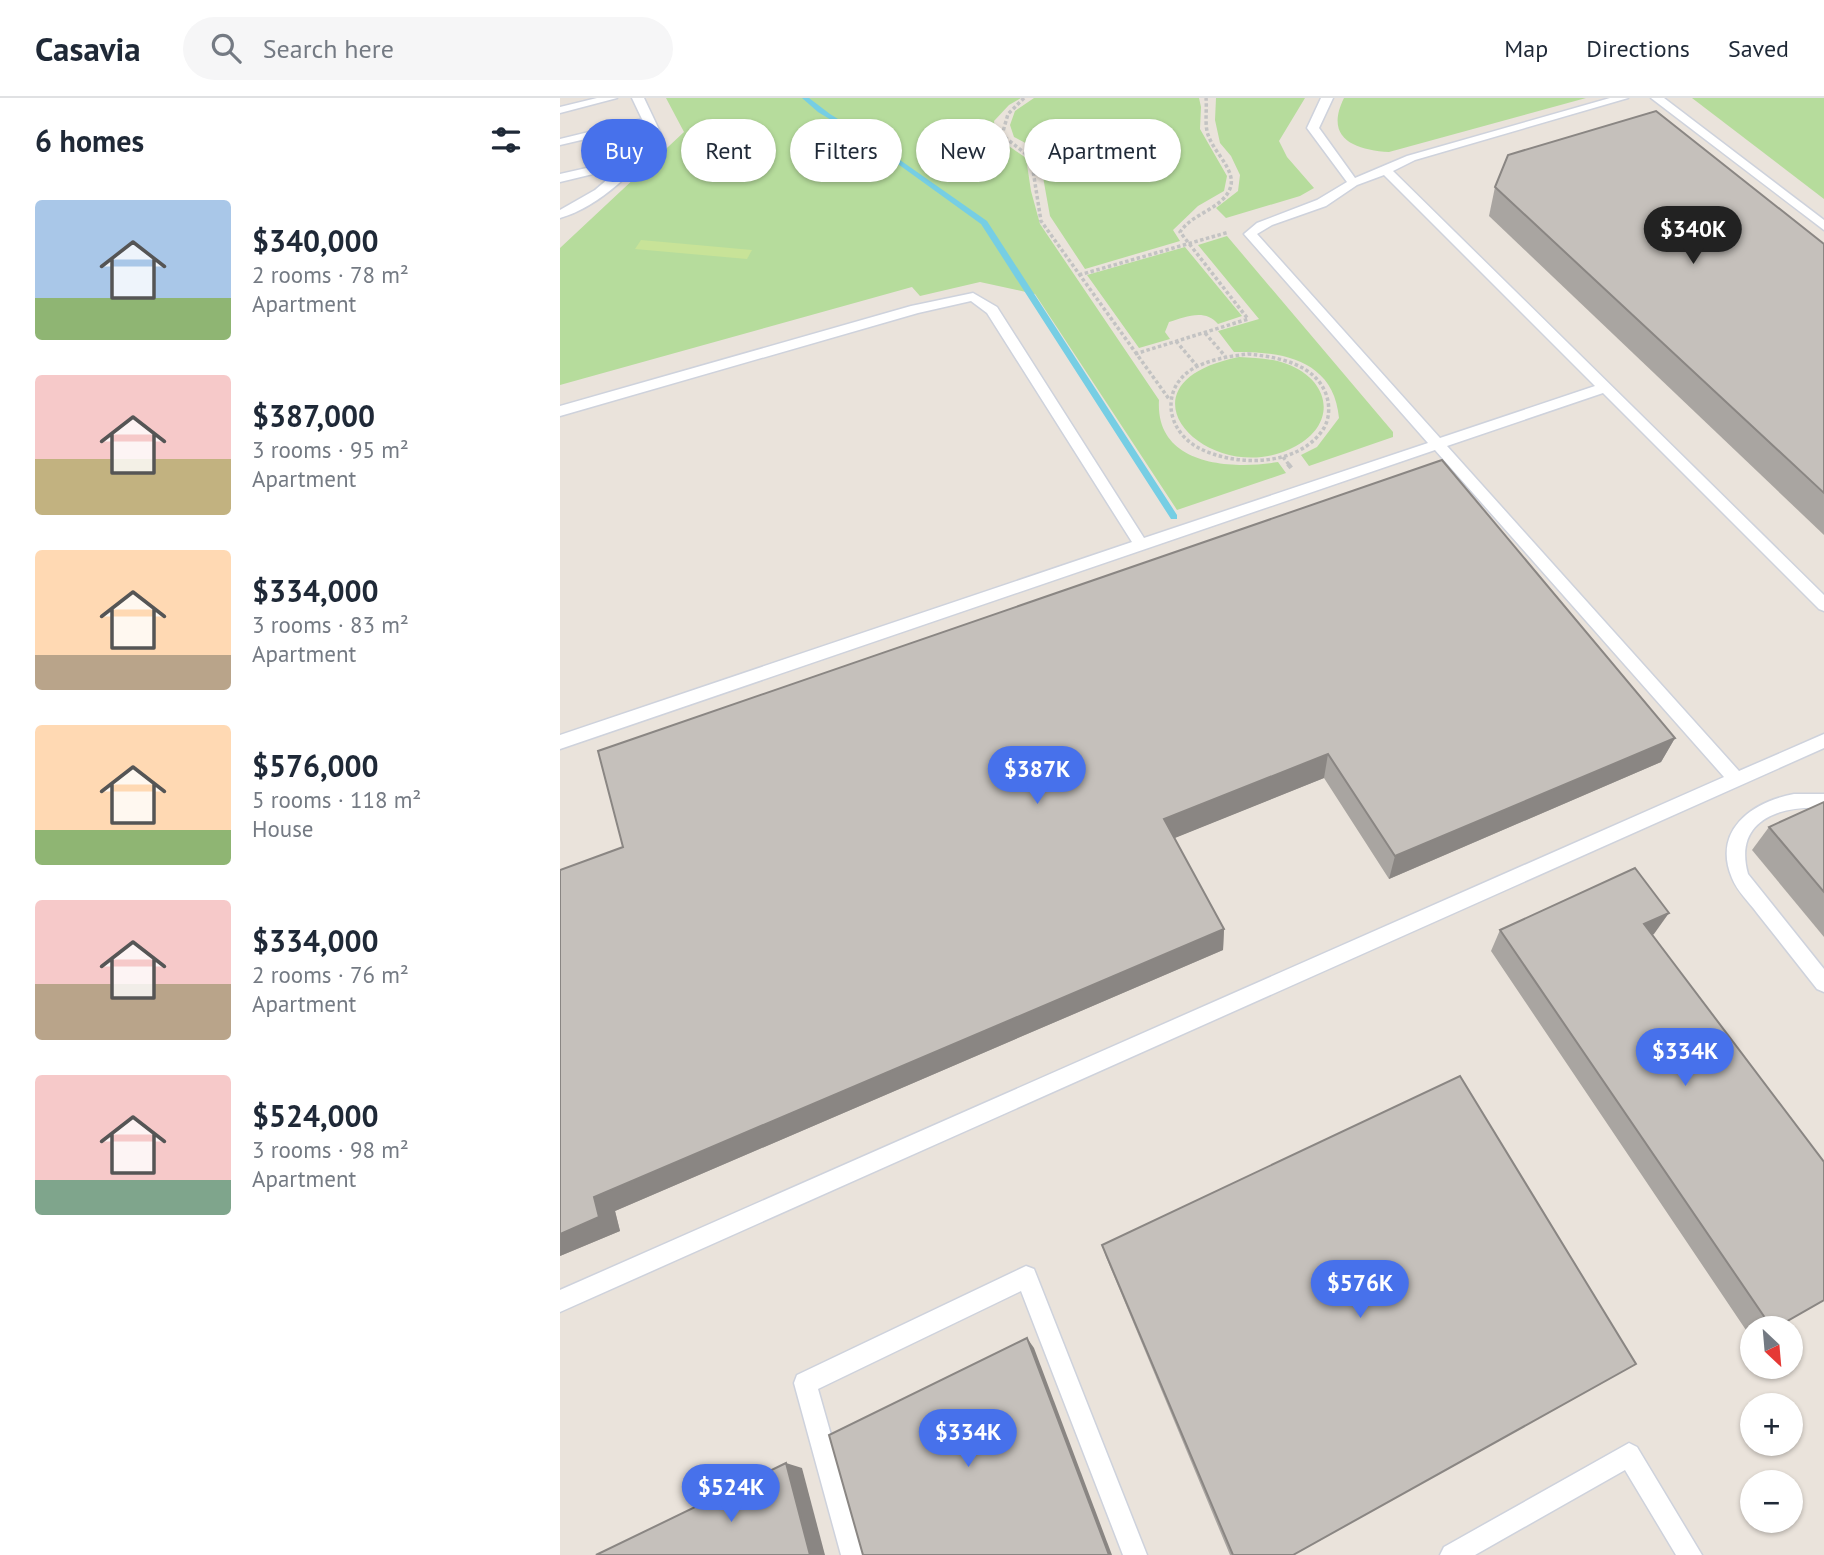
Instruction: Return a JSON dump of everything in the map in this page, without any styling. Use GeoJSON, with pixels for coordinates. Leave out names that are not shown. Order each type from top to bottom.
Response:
{"type":"FeatureCollection","features":[{"type":"Feature","properties":{"kind":"lane"},"geometry":{"type":"LineString","coordinates":[[560,110],[611,98]]}},
{"type":"Feature","properties":{"kind":"lane"},"geometry":{"type":"LineString","coordinates":[[638,98],[648,119]]}},
{"type":"Feature","properties":{"kind":"lane"},"geometry":{"type":"LineString","coordinates":[[1326,98],[1313,128],[1353,183]]}},
{"type":"Feature","properties":{"kind":"lane"},"geometry":{"type":"LineString","coordinates":[[1622,98],[1411,158],[1353,183],[1336,197],[1259,224],[1250,234],[1737,780]]}},
{"type":"Feature","properties":{"kind":"lane"},"geometry":{"type":"LineString","coordinates":[[1657,98],[1824,226]]}},
{"type":"Feature","properties":{"kind":"lane"},"geometry":{"type":"LineString","coordinates":[[560,142],[581,137]]}},
{"type":"Feature","properties":{"kind":"lane"},"geometry":{"type":"LineString","coordinates":[[1387,170],[1824,605]]}},
{"type":"Feature","properties":{"kind":"lane"},"geometry":{"type":"LineString","coordinates":[[560,178],[581,173]]}},
{"type":"Feature","properties":{"kind":"lane"},"geometry":{"type":"LineString","coordinates":[[560,214],[587,202],[609,182]]}},
{"type":"Feature","properties":{"kind":"lane"},"geometry":{"type":"LineString","coordinates":[[560,411],[916,309],[974,297],[992,310],[1141,545]]}},
{"type":"Feature","properties":{"kind":"lane"},"geometry":{"type":"LineString","coordinates":[[560,743],[1604,388]]}},
{"type":"Feature","properties":{"kind":"lane"},"geometry":{"type":"LineString","coordinates":[[560,1301],[1824,741]]}},
{"type":"Feature","properties":{"kind":"lane"},"geometry":{"type":"LineString","coordinates":[[1824,801],[1806,799],[1761,809],[1741,833],[1735,857],[1741,877],[1824,983]]}},
{"type":"Feature","properties":{"kind":"lane"},"geometry":{"type":"LineString","coordinates":[[853,1555],[805,1383],[1026,1278],[1135,1555]]}},
{"type":"Feature","properties":{"kind":"lane"},"geometry":{"type":"LineString","coordinates":[[1452,1555],[1629,1455],[1690,1555]]}},
{"type":"Feature","properties":{"kind":"path"},"geometry":{"type":"LineString","coordinates":[[1024,98],[1002,122],[1002,135],[1031,158],[1041,221],[1170,399]]}},
{"type":"Feature","properties":{"kind":"path"},"geometry":{"type":"LineString","coordinates":[[1135,354],[1248,319],[1180,232],[1187,220],[1225,197],[1231,188],[1233,177],[1207,133],[1206,98]]}},
{"type":"Feature","properties":{"kind":"path"},"geometry":{"type":"LineString","coordinates":[[1079,275],[1259,224]]}},
{"type":"Feature","properties":{"kind":"path"},"geometry":{"type":"LineString","coordinates":[[1205,333],[1225,356]]}},
{"type":"Feature","properties":{"kind":"path"},"geometry":{"type":"LineString","coordinates":[[1177,341],[1197,366]]}},
{"type":"Feature","properties":{"kind":"path"},"geometry":{"type":"LineString","coordinates":[[1225,356],[1272,356],[1293,363],[1311,374],[1324,388],[1330,404],[1328,420],[1319,435],[1304,448],[1283,457],[1259,461],[1234,460],[1211,454],[1191,444],[1177,430],[1170,415],[1170,399],[1174,387],[1197,366],[1225,356]]}},
{"type":"Feature","properties":{"kind":"green space"},"geometry":{"type":"Polygon","coordinates":[[[666,98],[1021,98],[1009,105],[996,119],[916,119],[916,182],[1010,182],[1010,147],[1024,157],[1024,182],[1030,182],[1040,224],[1159,400],[1161,422],[1169,438],[1182,450],[1199,458],[1239,465],[1278,462],[1286,473],[1177,510],[1035,294],[980,282],[920,296],[912,287],[560,385],[560,248],[631,182],[667,182],[667,148],[681,135],[681,182],[776,182],[776,119],[681,119],[681,126],[666,98]]]}},
{"type":"Feature","properties":{"kind":"green space"},"geometry":{"type":"Polygon","coordinates":[[[1034,98],[1199,98],[1200,129],[1227,176],[1224,191],[1198,206],[1173,230],[1180,241],[1085,269],[1050,216],[1044,182],[1181,182],[1181,119],[1024,119],[1024,142],[1014,137],[1010,125],[1015,111],[1034,98]]]}},
{"type":"Feature","properties":{"kind":"green space"},"geometry":{"type":"Polygon","coordinates":[[[1216,98],[1305,98],[1279,141],[1287,157],[1314,188],[1300,196],[1226,218],[1216,208],[1238,191],[1240,175],[1231,156],[1220,143],[1215,120],[1216,98]]]}},
{"type":"Feature","properties":{"kind":"green space"},"geometry":{"type":"Polygon","coordinates":[[[1344,98],[1586,98],[1389,152],[1354,145],[1340,132],[1339,112],[1344,98]]]}},
{"type":"Feature","properties":{"kind":"green space"},"geometry":{"type":"Polygon","coordinates":[[[1692,98],[1824,98],[1824,199],[1692,98]]]}},
{"type":"Feature","properties":{"kind":"green space"},"geometry":{"type":"Polygon","coordinates":[[[1227,236],[1393,432],[1393,437],[1309,466],[1301,455],[1317,447],[1339,418],[1335,398],[1327,383],[1316,371],[1303,363],[1270,354],[1234,352],[1218,331],[1259,319],[1198,245],[1227,236]]]}},
{"type":"Feature","properties":{"kind":"green space"},"geometry":{"type":"Polygon","coordinates":[[[641,240],[752,250],[747,259],[635,249],[641,240]]]}},
{"type":"Feature","properties":{"kind":"green space"},"geometry":{"type":"Polygon","coordinates":[[[1185,247],[1242,316],[1218,324],[1201,315],[1169,322],[1165,332],[1170,339],[1139,348],[1087,275],[1185,247]]]}},
{"type":"Feature","properties":{"kind":"green space"},"geometry":{"type":"Polygon","coordinates":[[[1239,357],[1281,362],[1301,371],[1312,380],[1320,391],[1323,414],[1309,437],[1296,446],[1264,457],[1233,456],[1205,446],[1185,429],[1176,409],[1179,389],[1199,371],[1239,357]]]}},
{"type":"Feature","properties":{"kind":"building"},"geometry":{"type":"Polygon","coordinates":[[[1656,111],[1824,244],[1824,493],[1495,187],[1508,155],[1656,111]]]}},
{"type":"Feature","properties":{"kind":"building"},"geometry":{"type":"Polygon","coordinates":[[[1442,460],[1675,738],[1395,856],[1328,754],[1164,819],[1224,929],[594,1197],[599,1217],[560,1234],[560,870],[623,847],[598,751],[1442,460]]]}},
{"type":"Feature","properties":{"kind":"building"},"geometry":{"type":"Polygon","coordinates":[[[1824,802],[1824,892],[1769,827],[1824,802]]]}},
{"type":"Feature","properties":{"kind":"building"},"geometry":{"type":"Polygon","coordinates":[[[1635,868],[1669,913],[1644,924],[1824,1162],[1824,1300],[1796,1316],[1764,1316],[1500,930],[1635,868]]]}},
{"type":"Feature","properties":{"kind":"building"},"geometry":{"type":"Polygon","coordinates":[[[1460,1076],[1636,1364],[1293,1555],[1233,1555],[1102,1245],[1460,1076]]]}},
{"type":"Feature","properties":{"kind":"building"},"geometry":{"type":"Polygon","coordinates":[[[1027,1338],[1109,1555],[863,1555],[829,1435],[1027,1338]]]}},
{"type":"Feature","properties":{"kind":"building"},"geometry":{"type":"Polygon","coordinates":[[[786,1463],[810,1555],[596,1555],[786,1463]]]}},
{"type":"Feature","properties":{"kind":"waterway"},"geometry":{"type":"LineString","coordinates":[[805,98],[984,223],[1174,517]]}}]}
